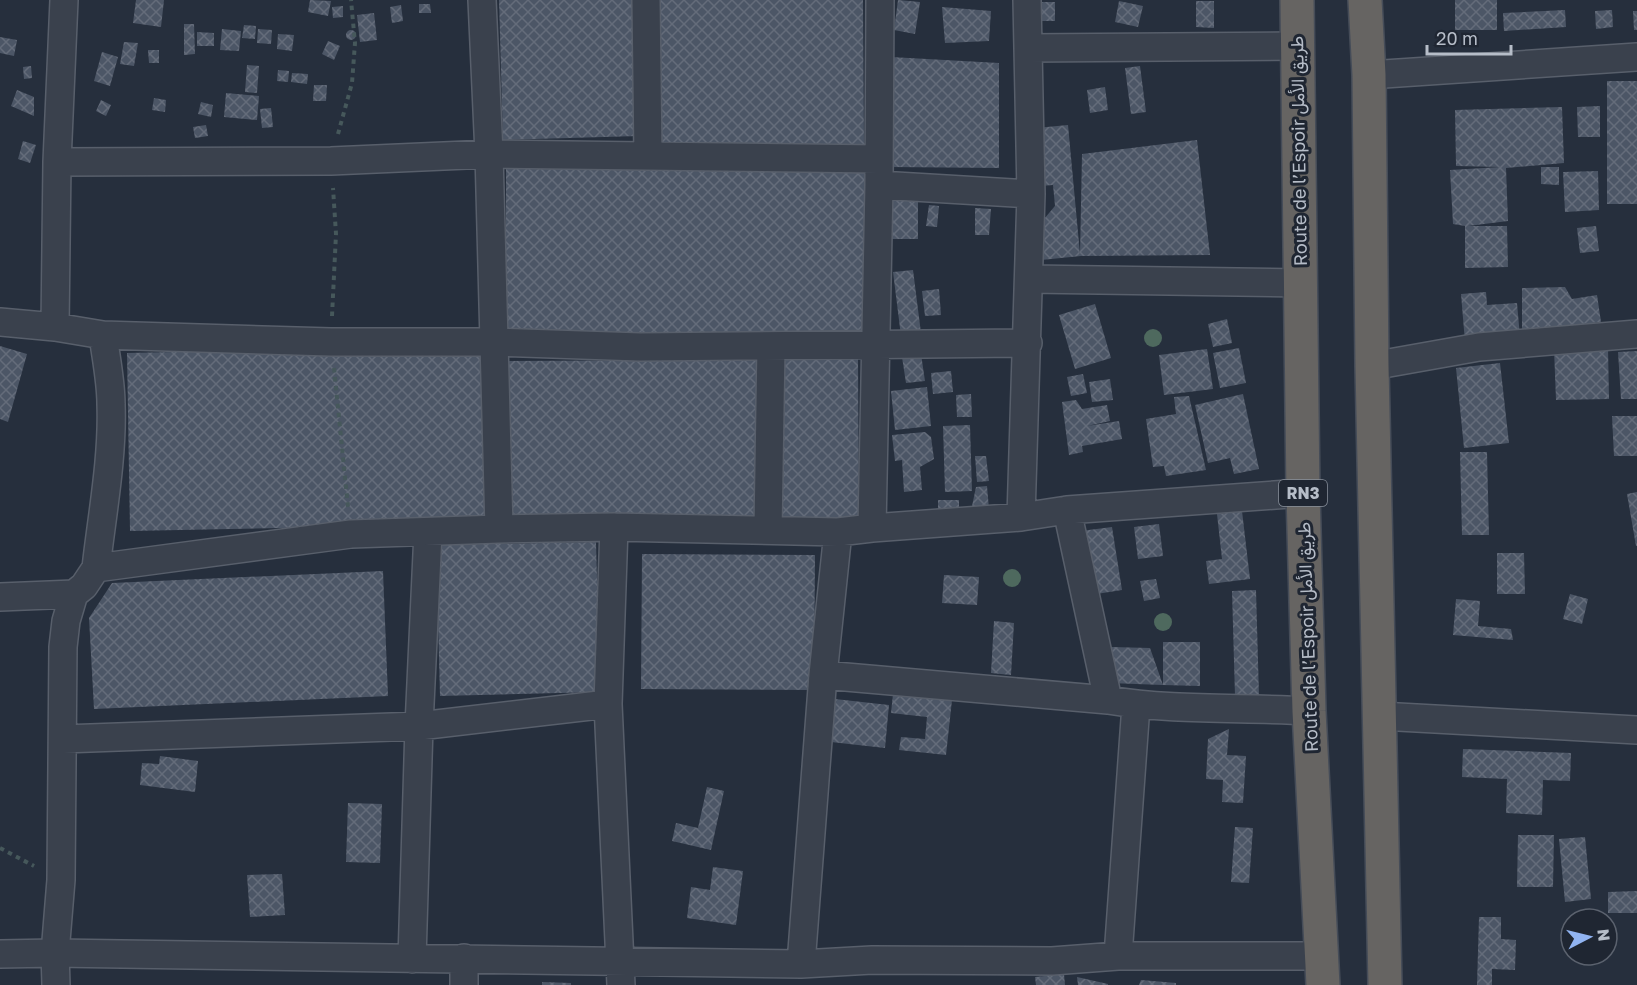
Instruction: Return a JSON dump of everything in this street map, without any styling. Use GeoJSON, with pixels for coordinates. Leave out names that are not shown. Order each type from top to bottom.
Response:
{"type":"FeatureCollection","features":[{"type":"Feature","properties":{"kind":"highway","name":"Route de l’Espoir طريق الأمل"},"geometry":{"type":"LineString","coordinates":[[1297,0],[1303,494],[1309,711],[1323,970]]}},
{"type":"Feature","properties":{"kind":"highway"},"geometry":{"type":"LineString","coordinates":[[1365,0],[1369,75],[1372,366],[1385,985]]}},
{"type":"Feature","properties":{"kind":"street"},"geometry":{"type":"LineString","coordinates":[[55,327],[57,162],[64,0]]}},
{"type":"Feature","properties":{"kind":"street"},"geometry":{"type":"LineString","coordinates":[[482,0],[489,154],[499,529]]}},
{"type":"Feature","properties":{"kind":"street"},"geometry":{"type":"LineString","coordinates":[[646,0],[648,156]]}},
{"type":"Feature","properties":{"kind":"street"},"geometry":{"type":"LineString","coordinates":[[872,528],[879,185],[880,0]]}},
{"type":"Feature","properties":{"kind":"street"},"geometry":{"type":"LineString","coordinates":[[1021,518],[1031,194],[1027,0]]}},
{"type":"Feature","properties":{"kind":"street"},"geometry":{"type":"LineString","coordinates":[[1028,48],[1298,46]]}},
{"type":"Feature","properties":{"kind":"street"},"geometry":{"type":"LineString","coordinates":[[1369,75],[1637,57]]}},
{"type":"Feature","properties":{"kind":"street"},"geometry":{"type":"LineString","coordinates":[[57,162],[331,161],[489,154],[879,159]]}},
{"type":"Feature","properties":{"kind":"street"},"geometry":{"type":"LineString","coordinates":[[879,185],[1031,194]]}},
{"type":"Feature","properties":{"kind":"street"},"geometry":{"type":"LineString","coordinates":[[1030,279],[1301,283]]}},
{"type":"Feature","properties":{"kind":"street"},"geometry":{"type":"LineString","coordinates":[[0,322],[55,327],[103,335],[331,342],[494,342],[640,347],[1028,344]]}},
{"type":"Feature","properties":{"kind":"street"},"geometry":{"type":"LineString","coordinates":[[1372,366],[1479,347],[1637,334]]}},
{"type":"Feature","properties":{"kind":"street"},"geometry":{"type":"LineString","coordinates":[[56,985],[55,953],[61,880],[63,647],[66,621],[74,594],[84,586],[96,568],[111,431],[110,381],[103,335]]}},
{"type":"Feature","properties":{"kind":"street"},"geometry":{"type":"LineString","coordinates":[[768,530],[771,346]]}},
{"type":"Feature","properties":{"kind":"street"},"geometry":{"type":"LineString","coordinates":[[96,568],[351,534],[614,527],[838,532],[1021,518],[1067,510],[1303,494]]}},
{"type":"Feature","properties":{"kind":"street"},"geometry":{"type":"LineString","coordinates":[[1067,510],[1108,700]]}},
{"type":"Feature","properties":{"kind":"street"},"geometry":{"type":"LineString","coordinates":[[614,527],[608,704],[621,973]]}},
{"type":"Feature","properties":{"kind":"street"},"geometry":{"type":"LineString","coordinates":[[412,959],[428,532]]}},
{"type":"Feature","properties":{"kind":"street"},"geometry":{"type":"LineString","coordinates":[[801,964],[823,675],[838,532]]}},
{"type":"Feature","properties":{"kind":"street"},"geometry":{"type":"LineString","coordinates":[[0,597],[74,594]]}},
{"type":"Feature","properties":{"kind":"street"},"geometry":{"type":"LineString","coordinates":[[823,675],[1108,700],[1136,705],[1309,711]]}},
{"type":"Feature","properties":{"kind":"street"},"geometry":{"type":"LineString","coordinates":[[63,739],[419,726],[608,704]]}},
{"type":"Feature","properties":{"kind":"street"},"geometry":{"type":"LineString","coordinates":[[1118,956],[1136,705]]}},
{"type":"Feature","properties":{"kind":"street"},"geometry":{"type":"LineString","coordinates":[[1380,716],[1637,730]]}},
{"type":"Feature","properties":{"kind":"street"},"geometry":{"type":"LineString","coordinates":[[0,954],[464,958],[621,973],[872,960],[1016,973],[1052,961],[1118,956],[1323,970]]}},
{"type":"Feature","properties":{"kind":"street"},"geometry":{"type":"LineString","coordinates":[[464,958],[464,985]]}},
{"type":"Feature","properties":{"kind":"path"},"geometry":{"type":"LineString","coordinates":[[331,161],[351,83],[355,43],[351,0]]}},
{"type":"Feature","properties":{"kind":"path"},"geometry":{"type":"LineString","coordinates":[[0,848],[61,880]]}},
{"type":"Feature","properties":{"kind":"building"},"geometry":{"type":"Polygon","coordinates":[[[136,0],[164,0],[161,27],[133,23],[136,0]]]}},
{"type":"Feature","properties":{"kind":"building"},"geometry":{"type":"Polygon","coordinates":[[[310,0],[331,1],[328,16],[308,12],[310,0]]]}},
{"type":"Feature","properties":{"kind":"building"},"geometry":{"type":"Polygon","coordinates":[[[499,0],[636,0],[639,136],[503,140],[499,0]]]}},
{"type":"Feature","properties":{"kind":"building"},"geometry":{"type":"Polygon","coordinates":[[[654,0],[863,0],[864,145],[655,145],[654,0]]]}},
{"type":"Feature","properties":{"kind":"building"},"geometry":{"type":"Polygon","coordinates":[[[898,0],[920,2],[915,34],[894,30],[898,0]]]}},
{"type":"Feature","properties":{"kind":"building"},"geometry":{"type":"Polygon","coordinates":[[[1455,0],[1497,0],[1497,30],[1455,30],[1455,0]]]}},
{"type":"Feature","properties":{"kind":"building"},"geometry":{"type":"Polygon","coordinates":[[[1119,1],[1143,6],[1138,27],[1115,22],[1119,1]]]}},
{"type":"Feature","properties":{"kind":"building"},"geometry":{"type":"Polygon","coordinates":[[[1196,1],[1214,1],[1214,28],[1196,27],[1196,1]]]}},
{"type":"Feature","properties":{"kind":"building"},"geometry":{"type":"Polygon","coordinates":[[[1036,2],[1055,2],[1055,21],[1036,21],[1036,2]]]}},
{"type":"Feature","properties":{"kind":"building"},"geometry":{"type":"Polygon","coordinates":[[[419,4],[430,4],[431,13],[419,13],[419,4]]]}},
{"type":"Feature","properties":{"kind":"building"},"geometry":{"type":"Polygon","coordinates":[[[401,5],[403,21],[392,23],[390,7],[401,5]]]}},
{"type":"Feature","properties":{"kind":"building"},"geometry":{"type":"Polygon","coordinates":[[[343,6],[343,17],[333,18],[332,7],[343,6]]]}},
{"type":"Feature","properties":{"kind":"building"},"geometry":{"type":"Polygon","coordinates":[[[942,7],[991,11],[989,41],[945,43],[942,7]]]}},
{"type":"Feature","properties":{"kind":"building"},"geometry":{"type":"Polygon","coordinates":[[[1565,10],[1566,27],[1504,31],[1503,13],[1565,10]]]}},
{"type":"Feature","properties":{"kind":"building"},"geometry":{"type":"Polygon","coordinates":[[[1612,10],[1613,27],[1596,29],[1595,11],[1612,10]]]}},
{"type":"Feature","properties":{"kind":"building"},"geometry":{"type":"Polygon","coordinates":[[[1633,11],[1637,11],[1637,30],[1634,30],[1633,11]]]}},
{"type":"Feature","properties":{"kind":"building"},"geometry":{"type":"Polygon","coordinates":[[[374,13],[377,40],[360,42],[357,15],[374,13]]]}},
{"type":"Feature","properties":{"kind":"building"},"geometry":{"type":"Polygon","coordinates":[[[184,24],[194,24],[195,54],[184,55],[184,24]]]}},
{"type":"Feature","properties":{"kind":"building"},"geometry":{"type":"Polygon","coordinates":[[[244,25],[256,26],[255,39],[242,38],[244,25]]]}},
{"type":"Feature","properties":{"kind":"building"},"geometry":{"type":"Polygon","coordinates":[[[222,29],[241,31],[239,51],[220,50],[222,29]]]}},
{"type":"Feature","properties":{"kind":"building"},"geometry":{"type":"Polygon","coordinates":[[[258,29],[272,30],[271,44],[257,43],[258,29]]]}},
{"type":"Feature","properties":{"kind":"building"},"geometry":{"type":"Polygon","coordinates":[[[351,30],[356,35],[351,40],[346,35],[351,30]]]}},
{"type":"Feature","properties":{"kind":"building"},"geometry":{"type":"Polygon","coordinates":[[[197,32],[214,33],[214,46],[197,46],[197,32]]]}},
{"type":"Feature","properties":{"kind":"building"},"geometry":{"type":"Polygon","coordinates":[[[278,34],[294,35],[292,51],[277,49],[278,34]]]}},
{"type":"Feature","properties":{"kind":"building"},"geometry":{"type":"Polygon","coordinates":[[[0,37],[17,40],[14,56],[0,53],[0,37]]]}},
{"type":"Feature","properties":{"kind":"building"},"geometry":{"type":"Polygon","coordinates":[[[328,41],[340,46],[334,60],[322,54],[328,41]]]}},
{"type":"Feature","properties":{"kind":"building"},"geometry":{"type":"Polygon","coordinates":[[[124,42],[138,43],[134,66],[120,64],[124,42]]]}},
{"type":"Feature","properties":{"kind":"building"},"geometry":{"type":"Polygon","coordinates":[[[148,50],[159,50],[159,63],[149,63],[148,50]]]}},
{"type":"Feature","properties":{"kind":"building"},"geometry":{"type":"Polygon","coordinates":[[[102,52],[118,57],[110,86],[94,81],[102,52]]]}},
{"type":"Feature","properties":{"kind":"building"},"geometry":{"type":"Polygon","coordinates":[[[891,57],[999,63],[999,168],[889,167],[891,57]]]}},
{"type":"Feature","properties":{"kind":"building"},"geometry":{"type":"Polygon","coordinates":[[[247,65],[259,66],[257,93],[245,92],[247,65]]]}},
{"type":"Feature","properties":{"kind":"building"},"geometry":{"type":"Polygon","coordinates":[[[31,66],[32,78],[24,79],[23,67],[31,66]]]}},
{"type":"Feature","properties":{"kind":"building"},"geometry":{"type":"Polygon","coordinates":[[[1140,66],[1146,112],[1131,114],[1125,68],[1140,66]]]}},
{"type":"Feature","properties":{"kind":"building"},"geometry":{"type":"Polygon","coordinates":[[[278,70],[289,71],[288,82],[277,81],[278,70]]]}},
{"type":"Feature","properties":{"kind":"building"},"geometry":{"type":"Polygon","coordinates":[[[292,73],[308,74],[307,84],[291,82],[292,73]]]}},
{"type":"Feature","properties":{"kind":"building"},"geometry":{"type":"Polygon","coordinates":[[[1607,81],[1637,81],[1637,204],[1607,204],[1607,81]]]}},
{"type":"Feature","properties":{"kind":"building"},"geometry":{"type":"Polygon","coordinates":[[[314,85],[327,85],[326,101],[313,101],[314,85]]]}},
{"type":"Feature","properties":{"kind":"building"},"geometry":{"type":"Polygon","coordinates":[[[1105,87],[1108,110],[1090,113],[1087,90],[1105,87]]]}},
{"type":"Feature","properties":{"kind":"building"},"geometry":{"type":"Polygon","coordinates":[[[17,90],[34,97],[34,116],[11,106],[17,90]]]}},
{"type":"Feature","properties":{"kind":"building"},"geometry":{"type":"Polygon","coordinates":[[[226,93],[259,96],[257,120],[224,117],[226,93]]]}},
{"type":"Feature","properties":{"kind":"building"},"geometry":{"type":"Polygon","coordinates":[[[154,98],[166,100],[165,112],[152,110],[154,98]]]}},
{"type":"Feature","properties":{"kind":"building"},"geometry":{"type":"Polygon","coordinates":[[[101,100],[111,105],[106,116],[96,111],[101,100]]]}},
{"type":"Feature","properties":{"kind":"building"},"geometry":{"type":"Polygon","coordinates":[[[201,102],[213,105],[211,117],[198,114],[201,102]]]}},
{"type":"Feature","properties":{"kind":"building"},"geometry":{"type":"Polygon","coordinates":[[[1600,106],[1600,137],[1578,137],[1577,107],[1600,106]]]}},
{"type":"Feature","properties":{"kind":"building"},"geometry":{"type":"Polygon","coordinates":[[[1562,107],[1564,163],[1506,168],[1508,221],[1468,226],[1507,226],[1508,267],[1465,268],[1465,226],[1453,224],[1450,170],[1501,167],[1456,166],[1455,110],[1562,107]]]}},
{"type":"Feature","properties":{"kind":"building"},"geometry":{"type":"Polygon","coordinates":[[[271,108],[273,127],[262,128],[260,109],[271,108]]]}},
{"type":"Feature","properties":{"kind":"building"},"geometry":{"type":"Polygon","coordinates":[[[206,125],[208,136],[195,138],[193,127],[206,125]]]}},
{"type":"Feature","properties":{"kind":"building"},"geometry":{"type":"Polygon","coordinates":[[[1068,125],[1080,254],[1082,154],[1197,140],[1210,255],[1081,256],[1041,260],[1038,226],[1055,206],[1053,185],[1041,186],[1036,128],[1068,125]]]}},
{"type":"Feature","properties":{"kind":"building"},"geometry":{"type":"Polygon","coordinates":[[[23,141],[36,145],[30,163],[18,159],[23,141]]]}},
{"type":"Feature","properties":{"kind":"building"},"geometry":{"type":"Polygon","coordinates":[[[1541,167],[1559,167],[1559,185],[1541,184],[1541,167]]]}},
{"type":"Feature","properties":{"kind":"building"},"geometry":{"type":"Polygon","coordinates":[[[506,169],[865,170],[865,334],[506,332],[506,169]]]}},
{"type":"Feature","properties":{"kind":"building"},"geometry":{"type":"Polygon","coordinates":[[[1598,171],[1599,210],[1565,212],[1563,172],[1598,171]]]}},
{"type":"Feature","properties":{"kind":"building"},"geometry":{"type":"Polygon","coordinates":[[[886,193],[918,194],[918,239],[886,239],[886,193]]]}},
{"type":"Feature","properties":{"kind":"building"},"geometry":{"type":"Polygon","coordinates":[[[929,205],[939,206],[937,227],[926,226],[929,205]]]}},
{"type":"Feature","properties":{"kind":"building"},"geometry":{"type":"Polygon","coordinates":[[[975,208],[991,209],[989,235],[975,235],[975,208]]]}},
{"type":"Feature","properties":{"kind":"building"},"geometry":{"type":"Polygon","coordinates":[[[1596,226],[1599,251],[1580,253],[1577,228],[1596,226]]]}},
{"type":"Feature","properties":{"kind":"building"},"geometry":{"type":"Polygon","coordinates":[[[913,270],[921,333],[901,336],[893,272],[913,270]]]}},
{"type":"Feature","properties":{"kind":"building"},"geometry":{"type":"Polygon","coordinates":[[[1565,287],[1572,299],[1597,295],[1601,322],[1522,331],[1522,288],[1565,287]]]}},
{"type":"Feature","properties":{"kind":"building"},"geometry":{"type":"Polygon","coordinates":[[[939,289],[941,315],[925,316],[922,291],[939,289]]]}},
{"type":"Feature","properties":{"kind":"building"},"geometry":{"type":"Polygon","coordinates":[[[1486,292],[1487,305],[1517,303],[1520,337],[1465,342],[1461,294],[1486,292]]]}},
{"type":"Feature","properties":{"kind":"building"},"geometry":{"type":"Polygon","coordinates":[[[1095,304],[1111,358],[1075,369],[1059,315],[1095,304]]]}},
{"type":"Feature","properties":{"kind":"building"},"geometry":{"type":"Polygon","coordinates":[[[1227,319],[1232,343],[1213,347],[1208,324],[1227,319]]]}},
{"type":"Feature","properties":{"kind":"building"},"geometry":{"type":"Polygon","coordinates":[[[489,345],[493,524],[130,531],[127,353],[489,345]]]}},
{"type":"Feature","properties":{"kind":"building"},"geometry":{"type":"Polygon","coordinates":[[[0,346],[27,354],[8,422],[0,419],[0,346]]]}},
{"type":"Feature","properties":{"kind":"building"},"geometry":{"type":"Polygon","coordinates":[[[1239,348],[1246,383],[1220,388],[1213,353],[1239,348]]]}},
{"type":"Feature","properties":{"kind":"building"},"geometry":{"type":"Polygon","coordinates":[[[1608,348],[1609,399],[1556,400],[1554,349],[1608,348]]]}},
{"type":"Feature","properties":{"kind":"building"},"geometry":{"type":"Polygon","coordinates":[[[1207,349],[1213,389],[1164,395],[1159,355],[1207,349]]]}},
{"type":"Feature","properties":{"kind":"building"},"geometry":{"type":"Polygon","coordinates":[[[1637,351],[1637,399],[1621,399],[1618,352],[1637,351]]]}},
{"type":"Feature","properties":{"kind":"building"},"geometry":{"type":"Polygon","coordinates":[[[921,354],[925,381],[906,383],[902,357],[921,354]]]}},
{"type":"Feature","properties":{"kind":"building"},"geometry":{"type":"Polygon","coordinates":[[[858,359],[859,517],[510,519],[509,361],[858,359]]]}},
{"type":"Feature","properties":{"kind":"building"},"geometry":{"type":"Polygon","coordinates":[[[1500,363],[1509,443],[1464,448],[1456,368],[1500,363]]]}},
{"type":"Feature","properties":{"kind":"building"},"geometry":{"type":"Polygon","coordinates":[[[951,371],[953,392],[933,394],[931,373],[951,371]]]}},
{"type":"Feature","properties":{"kind":"building"},"geometry":{"type":"Polygon","coordinates":[[[1083,374],[1087,393],[1071,396],[1067,377],[1083,374]]]}},
{"type":"Feature","properties":{"kind":"building"},"geometry":{"type":"Polygon","coordinates":[[[1110,379],[1113,400],[1092,402],[1089,382],[1110,379]]]}},
{"type":"Feature","properties":{"kind":"building"},"geometry":{"type":"Polygon","coordinates":[[[927,387],[931,426],[895,430],[891,391],[927,387]]]}},
{"type":"Feature","properties":{"kind":"building"},"geometry":{"type":"Polygon","coordinates":[[[971,394],[972,417],[957,417],[956,395],[971,394]]]}},
{"type":"Feature","properties":{"kind":"building"},"geometry":{"type":"Polygon","coordinates":[[[1243,394],[1259,469],[1234,474],[1230,458],[1208,463],[1195,405],[1243,394]]]}},
{"type":"Feature","properties":{"kind":"building"},"geometry":{"type":"Polygon","coordinates":[[[1189,396],[1206,470],[1166,476],[1164,466],[1153,467],[1146,419],[1176,414],[1174,397],[1189,396]]]}},
{"type":"Feature","properties":{"kind":"building"},"geometry":{"type":"Polygon","coordinates":[[[1076,400],[1082,409],[1107,405],[1110,421],[1087,426],[1119,421],[1122,439],[1082,446],[1083,452],[1069,455],[1062,402],[1076,400]]]}},
{"type":"Feature","properties":{"kind":"building"},"geometry":{"type":"Polygon","coordinates":[[[1612,416],[1637,416],[1637,456],[1614,456],[1612,416]]]}},
{"type":"Feature","properties":{"kind":"building"},"geometry":{"type":"Polygon","coordinates":[[[970,425],[972,491],[945,492],[943,426],[970,425]]]}},
{"type":"Feature","properties":{"kind":"building"},"geometry":{"type":"Polygon","coordinates":[[[925,432],[931,437],[934,459],[920,467],[922,490],[904,492],[902,460],[895,461],[892,435],[925,432]]]}},
{"type":"Feature","properties":{"kind":"building"},"geometry":{"type":"Polygon","coordinates":[[[1460,452],[1487,452],[1489,535],[1462,535],[1460,452]]]}},
{"type":"Feature","properties":{"kind":"building"},"geometry":{"type":"Polygon","coordinates":[[[975,456],[986,456],[989,481],[977,482],[975,456]]]}},
{"type":"Feature","properties":{"kind":"building"},"geometry":{"type":"Polygon","coordinates":[[[987,486],[989,509],[971,511],[976,487],[987,486]]]}},
{"type":"Feature","properties":{"kind":"building"},"geometry":{"type":"Polygon","coordinates":[[[1637,492],[1637,546],[1636,546],[1627,494],[1637,492]]]}},
{"type":"Feature","properties":{"kind":"building"},"geometry":{"type":"Polygon","coordinates":[[[938,500],[959,500],[959,513],[938,513],[938,500]]]}},
{"type":"Feature","properties":{"kind":"building"},"geometry":{"type":"Polygon","coordinates":[[[1242,511],[1250,579],[1209,584],[1206,561],[1222,559],[1217,514],[1242,511]]]}},
{"type":"Feature","properties":{"kind":"building"},"geometry":{"type":"Polygon","coordinates":[[[1159,524],[1163,556],[1138,559],[1134,527],[1159,524]]]}},
{"type":"Feature","properties":{"kind":"building"},"geometry":{"type":"Polygon","coordinates":[[[1112,527],[1122,590],[1090,595],[1081,531],[1112,527]]]}},
{"type":"Feature","properties":{"kind":"building"},"geometry":{"type":"Polygon","coordinates":[[[596,542],[600,692],[440,696],[436,545],[596,542]]]}},
{"type":"Feature","properties":{"kind":"building"},"geometry":{"type":"Polygon","coordinates":[[[1497,553],[1524,553],[1525,594],[1497,594],[1497,553]]]}},
{"type":"Feature","properties":{"kind":"building"},"geometry":{"type":"Polygon","coordinates":[[[642,554],[815,555],[814,690],[641,689],[642,554]]]}},
{"type":"Feature","properties":{"kind":"building"},"geometry":{"type":"Polygon","coordinates":[[[383,571],[388,696],[94,709],[89,618],[112,583],[383,571]]]}},
{"type":"Feature","properties":{"kind":"building"},"geometry":{"type":"Polygon","coordinates":[[[944,575],[979,577],[977,605],[942,603],[944,575]]]}},
{"type":"Feature","properties":{"kind":"building"},"geometry":{"type":"Polygon","coordinates":[[[1156,579],[1160,598],[1144,601],[1140,581],[1156,579]]]}},
{"type":"Feature","properties":{"kind":"building"},"geometry":{"type":"Polygon","coordinates":[[[1256,590],[1259,696],[1235,696],[1232,591],[1256,590]]]}},
{"type":"Feature","properties":{"kind":"building"},"geometry":{"type":"Polygon","coordinates":[[[1570,594],[1588,599],[1582,624],[1563,619],[1570,594]]]}},
{"type":"Feature","properties":{"kind":"building"},"geometry":{"type":"Polygon","coordinates":[[[1456,599],[1480,601],[1478,626],[1511,629],[1513,640],[1453,635],[1456,599]]]}},
{"type":"Feature","properties":{"kind":"building"},"geometry":{"type":"Polygon","coordinates":[[[994,621],[1014,623],[1011,675],[991,673],[994,621]]]}},
{"type":"Feature","properties":{"kind":"building"},"geometry":{"type":"Polygon","coordinates":[[[1163,642],[1200,642],[1200,686],[1163,685],[1163,642]]]}},
{"type":"Feature","properties":{"kind":"building"},"geometry":{"type":"Polygon","coordinates":[[[1111,647],[1150,648],[1163,685],[1109,683],[1111,647]]]}},
{"type":"Feature","properties":{"kind":"building"},"geometry":{"type":"Polygon","coordinates":[[[893,694],[952,700],[946,755],[899,750],[901,737],[925,739],[927,717],[891,713],[893,694]]]}},
{"type":"Feature","properties":{"kind":"building"},"geometry":{"type":"Polygon","coordinates":[[[835,699],[889,705],[885,748],[831,742],[835,699]]]}},
{"type":"Feature","properties":{"kind":"building"},"geometry":{"type":"Polygon","coordinates":[[[1229,729],[1227,755],[1246,756],[1243,803],[1222,802],[1223,780],[1206,779],[1208,739],[1229,729]]]}},
{"type":"Feature","properties":{"kind":"building"},"geometry":{"type":"Polygon","coordinates":[[[1463,749],[1571,753],[1570,781],[1543,780],[1542,815],[1506,813],[1507,779],[1462,777],[1463,749]]]}},
{"type":"Feature","properties":{"kind":"building"},"geometry":{"type":"Polygon","coordinates":[[[160,756],[198,761],[195,792],[140,785],[142,763],[159,764],[160,756]]]}},
{"type":"Feature","properties":{"kind":"building"},"geometry":{"type":"Polygon","coordinates":[[[707,787],[724,791],[711,850],[672,841],[676,823],[698,828],[707,787]]]}},
{"type":"Feature","properties":{"kind":"building"},"geometry":{"type":"Polygon","coordinates":[[[348,803],[382,804],[380,863],[346,862],[348,803]]]}},
{"type":"Feature","properties":{"kind":"building"},"geometry":{"type":"Polygon","coordinates":[[[1235,827],[1253,828],[1249,883],[1231,882],[1235,827]]]}},
{"type":"Feature","properties":{"kind":"building"},"geometry":{"type":"Polygon","coordinates":[[[1518,835],[1554,835],[1553,887],[1517,887],[1518,835]]]}},
{"type":"Feature","properties":{"kind":"building"},"geometry":{"type":"Polygon","coordinates":[[[1585,837],[1591,899],[1565,902],[1559,839],[1585,837]]]}},
{"type":"Feature","properties":{"kind":"building"},"geometry":{"type":"Polygon","coordinates":[[[713,867],[743,871],[736,925],[687,918],[691,887],[710,890],[713,867]]]}},
{"type":"Feature","properties":{"kind":"building"},"geometry":{"type":"Polygon","coordinates":[[[282,874],[285,915],[250,917],[247,875],[282,874]]]}},
{"type":"Feature","properties":{"kind":"building"},"geometry":{"type":"Polygon","coordinates":[[[1637,891],[1637,913],[1619,913],[1619,907],[1608,907],[1608,892],[1637,891]]]}},
{"type":"Feature","properties":{"kind":"building"},"geometry":{"type":"Polygon","coordinates":[[[1479,917],[1501,917],[1501,939],[1516,940],[1515,970],[1492,969],[1492,985],[1477,985],[1479,917]]]}},
{"type":"Feature","properties":{"kind":"building"},"geometry":{"type":"Polygon","coordinates":[[[1064,974],[1065,985],[1036,985],[1035,977],[1064,974]]]}},
{"type":"Feature","properties":{"kind":"building"},"geometry":{"type":"Polygon","coordinates":[[[1077,977],[1108,984],[1108,985],[1078,985],[1077,977]]]}},
{"type":"Feature","properties":{"kind":"building"},"geometry":{"type":"Polygon","coordinates":[[[1141,980],[1176,983],[1176,985],[1139,985],[1141,980]]]}},
{"type":"Feature","properties":{"kind":"building"},"geometry":{"type":"Polygon","coordinates":[[[542,982],[571,983],[571,985],[542,985],[542,982]]]}}]}
